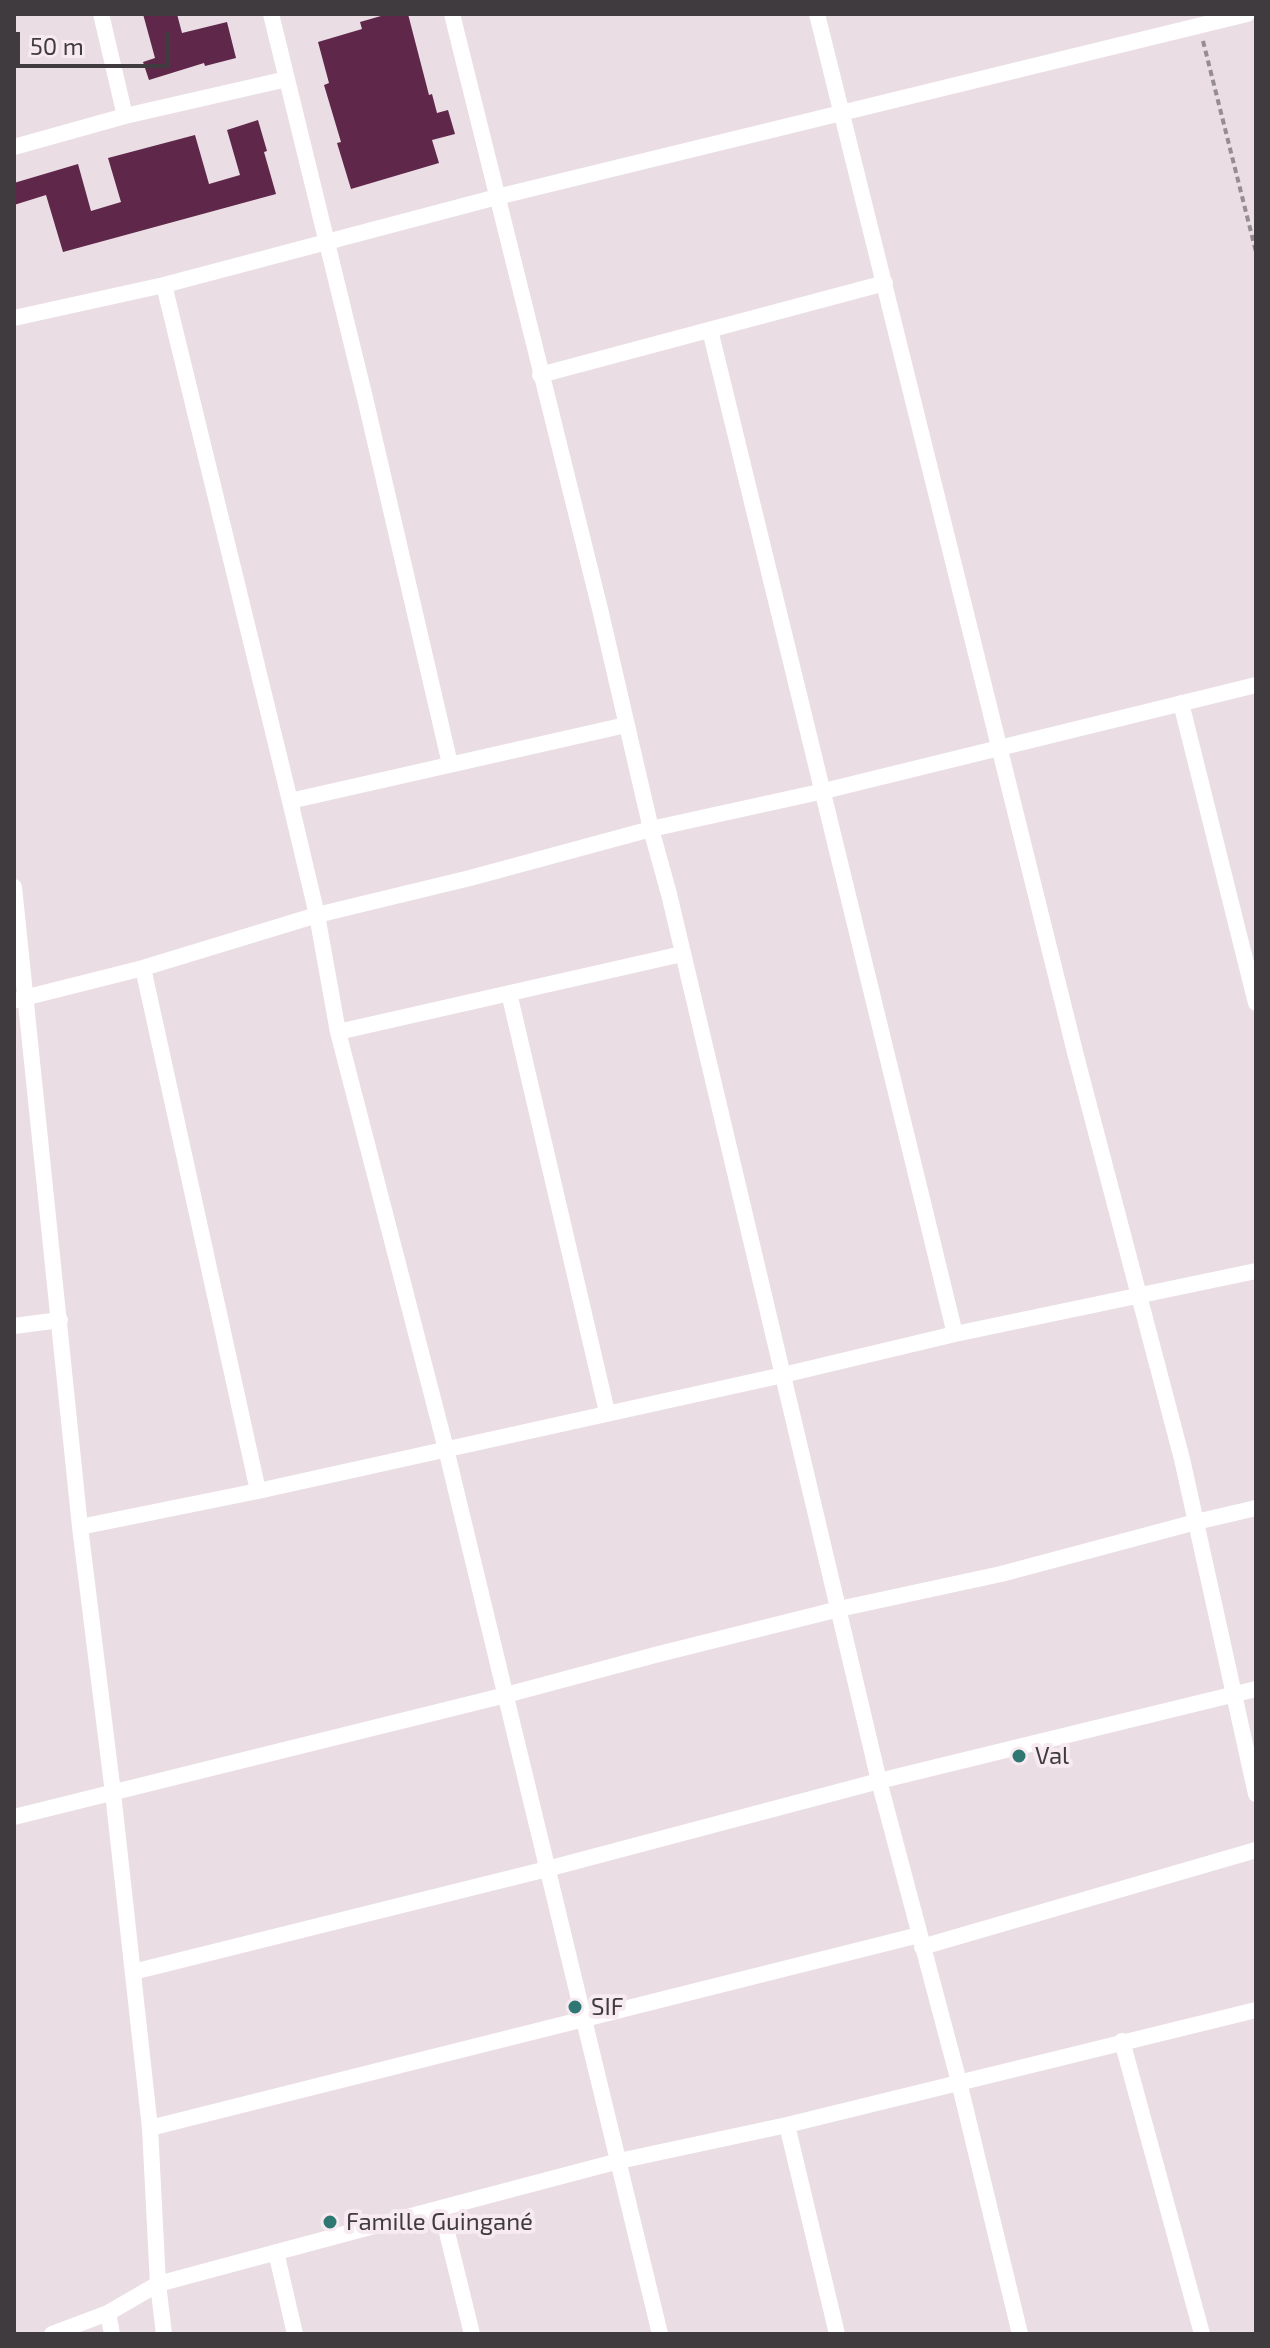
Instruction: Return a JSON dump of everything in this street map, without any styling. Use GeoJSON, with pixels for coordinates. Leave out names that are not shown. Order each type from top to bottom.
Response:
{"type":"FeatureCollection","features":[{"type":"Feature","properties":{"kind":"street"},"geometry":{"type":"LineString","coordinates":[[101,14],[125,116]]}},
{"type":"Feature","properties":{"kind":"street"},"geometry":{"type":"LineString","coordinates":[[271,14],[450,764]]}},
{"type":"Feature","properties":{"kind":"street"},"geometry":{"type":"LineString","coordinates":[[452,14],[669,894],[879,1781],[959,2082],[1020,2334]]}},
{"type":"Feature","properties":{"kind":"street"},"geometry":{"type":"LineString","coordinates":[[817,14],[1196,1522],[1256,1794]]}},
{"type":"Feature","properties":{"kind":"street"},"geometry":{"type":"LineString","coordinates":[[14,318],[164,285],[327,240],[843,112],[1198,19],[1247,14]]}},
{"type":"Feature","properties":{"kind":"street"},"geometry":{"type":"LineString","coordinates":[[14,147],[125,116],[287,79]]}},
{"type":"Feature","properties":{"kind":"street"},"geometry":{"type":"LineString","coordinates":[[540,375],[885,283]]}},
{"type":"Feature","properties":{"kind":"street"},"geometry":{"type":"LineString","coordinates":[[164,285],[317,915],[338,1032],[446,1449],[660,2334]]}},
{"type":"Feature","properties":{"kind":"street"},"geometry":{"type":"LineString","coordinates":[[710,330],[955,1334]]}},
{"type":"Feature","properties":{"kind":"street"},"geometry":{"type":"LineString","coordinates":[[20,1000],[143,968],[317,915],[651,829],[824,791],[1256,685]]}},
{"type":"Feature","properties":{"kind":"street"},"geometry":{"type":"LineString","coordinates":[[1181,703],[1256,1003]]}},
{"type":"Feature","properties":{"kind":"street"},"geometry":{"type":"LineString","coordinates":[[290,801],[626,725]]}},
{"type":"Feature","properties":{"kind":"street"},"geometry":{"type":"LineString","coordinates":[[14,887],[20,1000],[60,1320],[80,1527],[150,2128],[158,2284],[164,2334]]}},
{"type":"Feature","properties":{"kind":"street"},"geometry":{"type":"LineString","coordinates":[[338,1032],[682,954]]}},
{"type":"Feature","properties":{"kind":"street"},"geometry":{"type":"LineString","coordinates":[[143,968],[258,1491]]}},
{"type":"Feature","properties":{"kind":"street"},"geometry":{"type":"LineString","coordinates":[[509,993],[607,1412]]}},
{"type":"Feature","properties":{"kind":"street"},"geometry":{"type":"LineString","coordinates":[[80,1527],[258,1491],[955,1334],[1256,1271]]}},
{"type":"Feature","properties":{"kind":"street"},"geometry":{"type":"LineString","coordinates":[[14,1326],[60,1320]]}},
{"type":"Feature","properties":{"kind":"street"},"geometry":{"type":"LineString","coordinates":[[14,1817],[839,1609],[1001,1574],[1256,1508]]}},
{"type":"Feature","properties":{"kind":"street"},"geometry":{"type":"LineString","coordinates":[[133,1972],[547,1869],[879,1781],[1256,1689]]}},
{"type":"Feature","properties":{"kind":"street"},"geometry":{"type":"LineString","coordinates":[[150,2128],[585,2020],[921,1941],[1256,1850]]}},
{"type":"Feature","properties":{"kind":"street"},"geometry":{"type":"LineString","coordinates":[[52,2334],[108,2313],[158,2284],[276,2252],[619,2161],[787,2125],[1256,2010]]}},
{"type":"Feature","properties":{"kind":"street"},"geometry":{"type":"LineString","coordinates":[[1122,2041],[1202,2334]]}},
{"type":"Feature","properties":{"kind":"street"},"geometry":{"type":"LineString","coordinates":[[787,2125],[837,2334]]}},
{"type":"Feature","properties":{"kind":"street"},"geometry":{"type":"LineString","coordinates":[[441,2208],[472,2334]]}},
{"type":"Feature","properties":{"kind":"street"},"geometry":{"type":"LineString","coordinates":[[276,2252],[295,2334]]}},
{"type":"Feature","properties":{"kind":"street"},"geometry":{"type":"LineString","coordinates":[[108,2313],[112,2334]]}},
{"type":"Feature","properties":{"kind":"path"},"geometry":{"type":"LineString","coordinates":[[1198,19],[1256,252]]}},
{"type":"Feature","properties":{"kind":"building"},"geometry":{"type":"Polygon","coordinates":[[[143,14],[177,14],[182,33],[227,22],[236,58],[205,66],[204,63],[149,80],[143,62],[155,58],[143,14]]]}},
{"type":"Feature","properties":{"kind":"building"},"geometry":{"type":"Polygon","coordinates":[[[388,14],[408,14],[429,95],[432,94],[437,113],[448,110],[455,134],[432,140],[439,163],[351,189],[337,143],[341,142],[324,85],[329,83],[318,42],[362,29],[360,22],[388,14]]]}},
{"type":"Feature","properties":{"kind":"building"},"geometry":{"type":"Polygon","coordinates":[[[258,120],[276,194],[63,252],[46,195],[14,205],[14,183],[78,164],[91,211],[121,202],[108,158],[195,135],[209,184],[240,175],[227,130],[258,120]]]}},
{"type":"Feature","properties":{"kind":"place","name":"Val"},"geometry":{"type":"Point","coordinates":[1019,1756]}},
{"type":"Feature","properties":{"kind":"place","name":"SIF"},"geometry":{"type":"Point","coordinates":[575,2007]}},
{"type":"Feature","properties":{"kind":"place","name":"Famille Guingané"},"geometry":{"type":"Point","coordinates":[330,2222]}}]}
